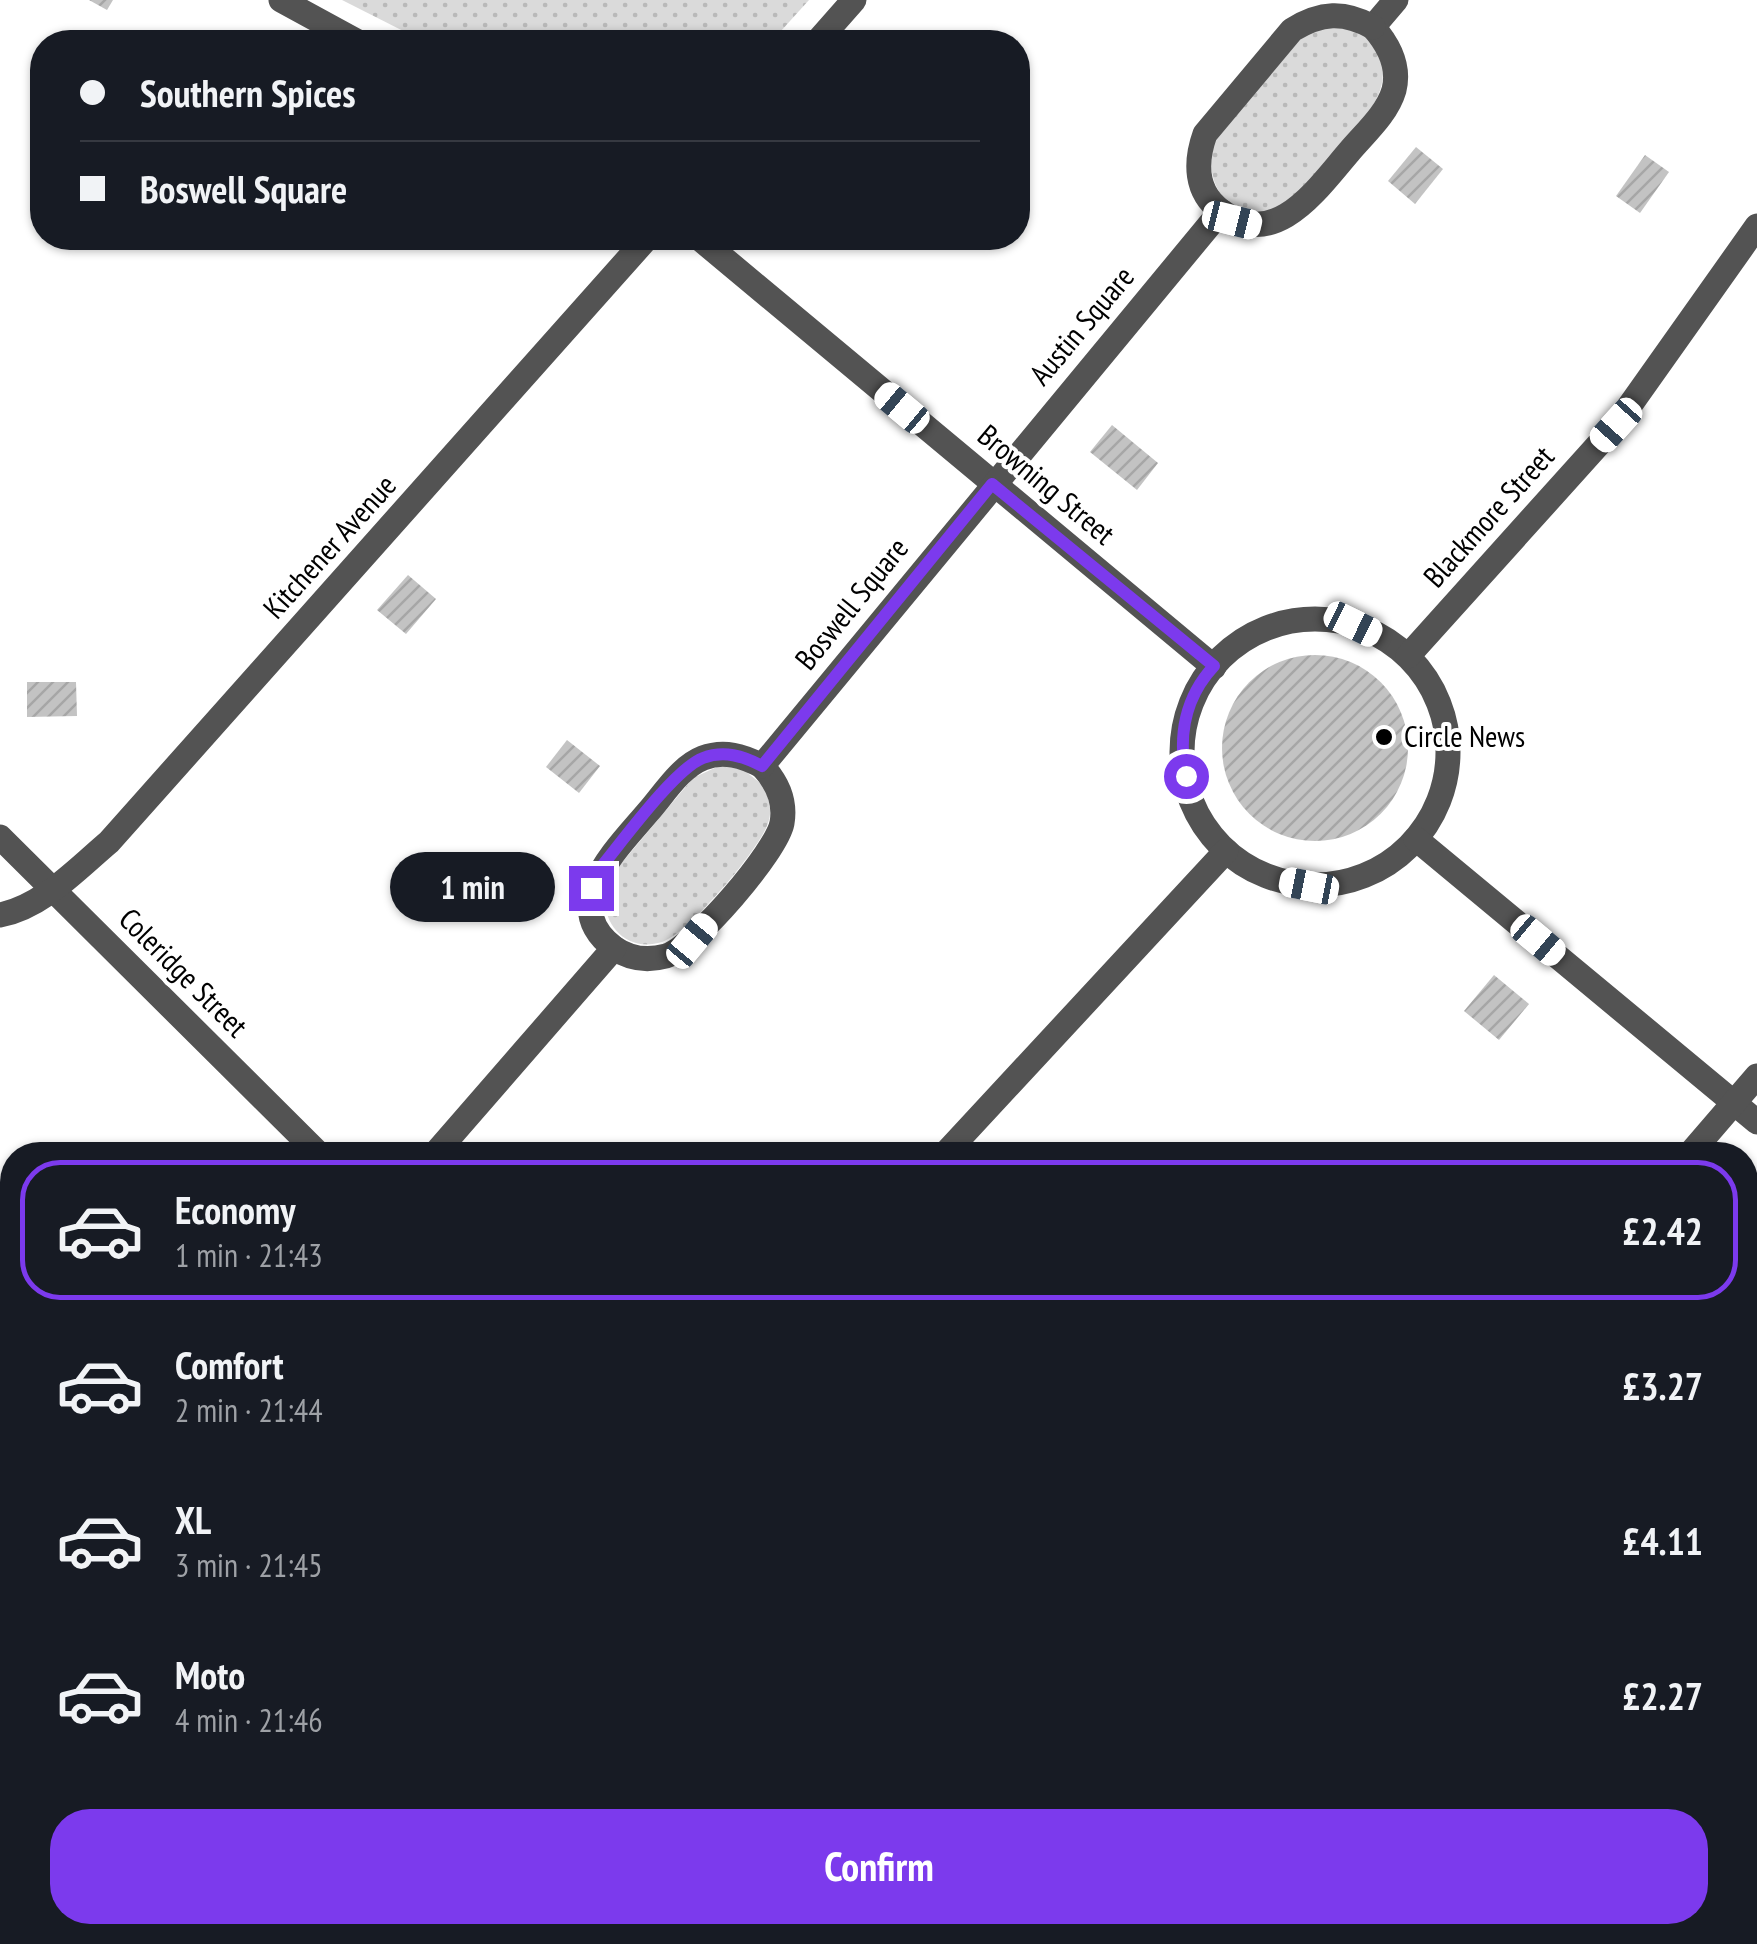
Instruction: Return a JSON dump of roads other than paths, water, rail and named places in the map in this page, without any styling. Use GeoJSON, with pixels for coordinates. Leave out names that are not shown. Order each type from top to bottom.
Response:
{"type":"FeatureCollection","features":[{"type":"Feature","properties":{"kind":"street"},"geometry":{"type":"LineString","coordinates":[[280,0],[336,30]]}},
{"type":"Feature","properties":{"kind":"street"},"geometry":{"type":"LineString","coordinates":[[828,30],[854,0]]}},
{"type":"Feature","properties":{"kind":"street"},"geometry":{"type":"LineString","coordinates":[[1373,27],[1396,0]]}},
{"type":"Feature","properties":{"kind":"street"},"geometry":{"type":"LineString","coordinates":[[1329,14],[1354,16],[1373,27],[1386,42],[1395,64],[1394,88],[1383,112],[1304,206],[1280,220],[1254,225],[1220,211],[1200,184],[1198,151],[1205,134],[1292,30],[1309,19],[1329,14]]}},
{"type":"Feature","properties":{"kind":"street","name":"Austin Square"},"geometry":{"type":"LineString","coordinates":[[992,484],[1220,211]]}},
{"type":"Feature","properties":{"kind":"street","name":"Blackmore Street"},"geometry":{"type":"LineString","coordinates":[[1408,656],[1616,425],[1757,226]]}},
{"type":"Feature","properties":{"kind":"street","name":"Kitchener Avenue"},"geometry":{"type":"LineString","coordinates":[[0,915],[14,912],[52,890],[110,842],[636,250]]}},
{"type":"Feature","properties":{"kind":"street","name":"Browning Street"},"geometry":{"type":"LineString","coordinates":[[713,250],[1214,666]]}},
{"type":"Feature","properties":{"kind":"street","name":"Boswell Square"},"geometry":{"type":"LineString","coordinates":[[762,766],[992,484]]}},
{"type":"Feature","properties":{"kind":"street"},"geometry":{"type":"LineString","coordinates":[[1303,618],[1353,624],[1394,644],[1408,656],[1438,698],[1448,749],[1444,787],[1416,839],[1405,851],[1353,880],[1309,886],[1272,879],[1226,851],[1192,805],[1180,748],[1189,705],[1214,666],[1247,638],[1274,624],[1303,618]]}},
{"type":"Feature","properties":{"kind":"street"},"geometry":{"type":"LineString","coordinates":[[732,755],[762,766],[775,780],[783,802],[782,825],[772,848],[692,941],[670,956],[644,960],[614,948],[593,921],[591,888],[597,872],[684,769],[700,758],[732,755]]}},
{"type":"Feature","properties":{"kind":"street","name":"Coleridge Street"},"geometry":{"type":"LineString","coordinates":[[0,837],[307,1142]]}},
{"type":"Feature","properties":{"kind":"street"},"geometry":{"type":"LineString","coordinates":[[1416,839],[1757,1122]]}},
{"type":"Feature","properties":{"kind":"street"},"geometry":{"type":"LineString","coordinates":[[956,1142],[1226,851]]}},
{"type":"Feature","properties":{"kind":"street"},"geometry":{"type":"LineString","coordinates":[[445,1142],[614,948]]}},
{"type":"Feature","properties":{"kind":"street"},"geometry":{"type":"LineString","coordinates":[[1700,1142],[1757,1076]]}},
{"type":"Feature","properties":{"kind":"place","name":"Circle News"},"geometry":{"type":"Point","coordinates":[1384,737]}}]}
